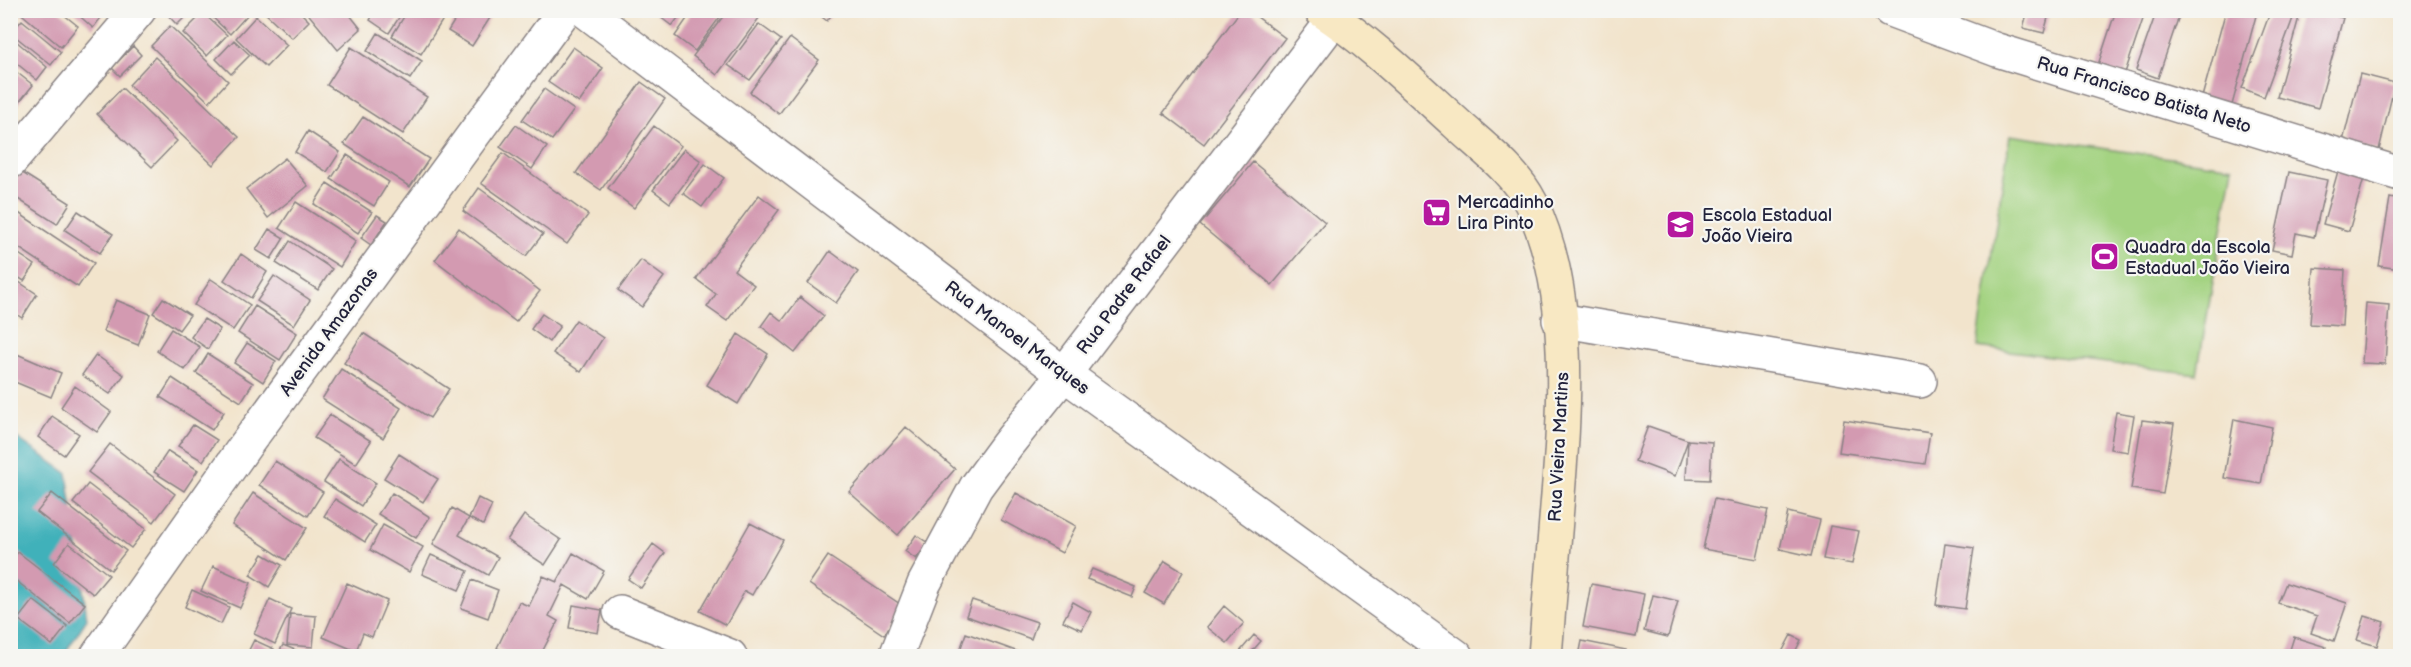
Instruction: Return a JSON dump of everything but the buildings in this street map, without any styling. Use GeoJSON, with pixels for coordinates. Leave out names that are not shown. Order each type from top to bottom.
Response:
{"type":"FeatureCollection","features":[{"type":"Feature","properties":{"kind":"main road","name":"Rua Vieira Martins"},"geometry":{"type":"LineString","coordinates":[[1332,14],[1510,172],[1530,202],[1544,238],[1555,280],[1564,375],[1564,419],[1545,657]]}},
{"type":"Feature","properties":{"kind":"street"},"geometry":{"type":"LineString","coordinates":[[10,162],[139,10]]}},
{"type":"Feature","properties":{"kind":"street","name":"Avenida Amazonas"},"geometry":{"type":"LineString","coordinates":[[97,657],[224,475],[565,10]]}},
{"type":"Feature","properties":{"kind":"street","name":"Rua Manoel Marques"},"geometry":{"type":"LineString","coordinates":[[584,10],[1064,374],[1456,657]]}},
{"type":"Feature","properties":{"kind":"street","name":"Rua Francisco Batista Neto"},"geometry":{"type":"LineString","coordinates":[[1890,10],[1997,50],[2400,174]]}},
{"type":"Feature","properties":{"kind":"street","name":"Rua Padre Rafael"},"geometry":{"type":"LineString","coordinates":[[896,657],[924,584],[976,487],[1064,374],[1332,14]]}},
{"type":"Feature","properties":{"kind":"street"},"geometry":{"type":"LineString","coordinates":[[1559,320],[1920,381]]}},
{"type":"Feature","properties":{"kind":"street"},"geometry":{"type":"LineString","coordinates":[[620,612],[730,657]]}},
{"type":"Feature","properties":{"kind":"green space","name":"Quadra da Escola Estadual João Vieira"},"geometry":{"type":"Polygon","coordinates":[[[2010,135],[2233,167],[2197,374],[1977,347],[2010,135]]]}},
{"type":"Feature","properties":{"kind":"water"},"geometry":{"type":"Polygon","coordinates":[[[10,433],[67,473],[87,619],[63,656],[11,656],[10,433]]]}},
{"type":"Feature","properties":{"kind":"place","name":"Mercadinho Lira Pinto"},"geometry":{"type":"Point","coordinates":[1436,212]}},
{"type":"Feature","properties":{"kind":"place","name":"Escola Estadual João Vieira"},"geometry":{"type":"Point","coordinates":[1681,225]}},
{"type":"Feature","properties":{"kind":"place","name":"Quadra da Escola Estadual João Vieira"},"geometry":{"type":"Point","coordinates":[2104,257]}}]}
